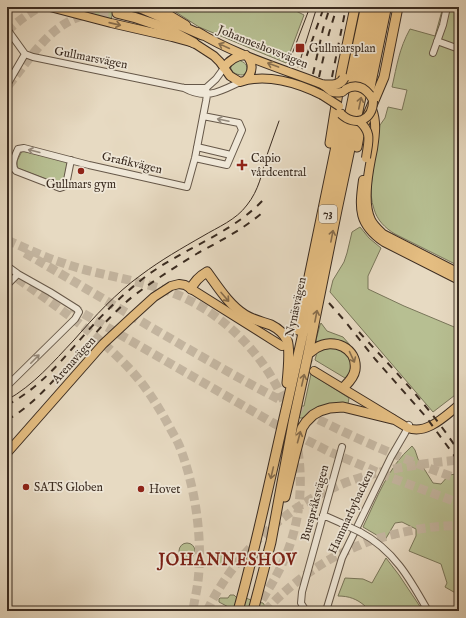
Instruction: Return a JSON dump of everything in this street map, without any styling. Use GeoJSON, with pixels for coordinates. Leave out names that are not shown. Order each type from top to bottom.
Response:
{"type":"FeatureCollection","features":[{"type":"Feature","properties":{"kind":"highway"},"geometry":{"type":"LineString","coordinates":[[138,7],[202,35]]}},
{"type":"Feature","properties":{"kind":"highway"},"geometry":{"type":"LineString","coordinates":[[317,236],[319,205],[341,74],[355,7]]}},
{"type":"Feature","properties":{"kind":"highway"},"geometry":{"type":"LineString","coordinates":[[324,84],[337,84],[342,82],[344,78],[359,7]]}},
{"type":"Feature","properties":{"kind":"highway","name":"Nynäsvägen"},"geometry":{"type":"LineString","coordinates":[[238,611],[246,583],[308,312],[372,7]]}},
{"type":"Feature","properties":{"kind":"highway","name":"Nynäsvägen"},"geometry":{"type":"LineString","coordinates":[[253,611],[271,542],[293,423],[380,7]]}},
{"type":"Feature","properties":{"kind":"highway"},"geometry":{"type":"LineString","coordinates":[[372,101],[393,7]]}},
{"type":"Feature","properties":{"kind":"highway"},"geometry":{"type":"LineString","coordinates":[[337,210],[351,172],[359,136],[384,77],[398,7]]}},
{"type":"Feature","properties":{"kind":"highway"},"geometry":{"type":"LineString","coordinates":[[117,13],[154,23],[194,43]]}},
{"type":"Feature","properties":{"kind":"highway"},"geometry":{"type":"LineString","coordinates":[[288,373],[341,122],[340,110]]}},
{"type":"Feature","properties":{"kind":"highway"},"geometry":{"type":"LineString","coordinates":[[191,291],[201,276],[207,272],[225,297],[237,309],[259,322],[272,325],[286,339],[288,344],[288,373],[283,421]]}},
{"type":"Feature","properties":{"kind":"highway"},"geometry":{"type":"LineString","coordinates":[[308,354],[325,344],[333,343],[348,350],[354,358],[355,370],[351,380],[345,386]]}},
{"type":"Feature","properties":{"kind":"highway"},"geometry":{"type":"LineString","coordinates":[[271,542],[282,514],[295,454],[302,428],[306,422],[320,411],[330,408],[344,407],[392,419]]}},
{"type":"Feature","properties":{"kind":"main road","name":"Johanneshovsvägen"},"geometry":{"type":"LineString","coordinates":[[50,7],[194,43],[214,56],[224,68]]}},
{"type":"Feature","properties":{"kind":"main road","name":"Johanneshovsvägen"},"geometry":{"type":"LineString","coordinates":[[156,7],[202,35],[222,45],[324,84],[333,92],[336,93],[344,90]]}},
{"type":"Feature","properties":{"kind":"main road"},"geometry":{"type":"LineString","coordinates":[[365,7],[349,82],[339,100],[340,110],[346,119],[359,122],[368,130],[369,158],[366,198],[370,219],[383,234],[459,273]]}},
{"type":"Feature","properties":{"kind":"main road"},"geometry":{"type":"LineString","coordinates":[[387,7],[371,85],[376,123],[375,136],[360,205],[365,222],[375,236],[459,280]]}},
{"type":"Feature","properties":{"kind":"main road"},"geometry":{"type":"LineString","coordinates":[[246,55],[250,60],[252,67],[250,75],[243,81],[230,76],[224,68],[231,59],[237,56],[246,55]]}},
{"type":"Feature","properties":{"kind":"main road","name":"Johanneshovsvägen"},"geometry":{"type":"LineString","coordinates":[[243,81],[258,78],[279,80],[305,87],[322,95],[340,110]]}},
{"type":"Feature","properties":{"kind":"main road"},"geometry":{"type":"LineString","coordinates":[[344,90],[353,86],[359,86],[365,90],[372,101],[368,115],[365,119],[359,122]]}},
{"type":"Feature","properties":{"kind":"main road","name":"Arenavägen"},"geometry":{"type":"LineString","coordinates":[[7,453],[103,344],[154,297],[171,286],[179,284],[185,286],[281,347]]}},
{"type":"Feature","properties":{"kind":"main road"},"geometry":{"type":"LineString","coordinates":[[459,400],[432,420],[422,424],[408,426],[392,419],[315,368],[388,412],[408,426],[413,430],[429,426],[459,405]]}},
{"type":"Feature","properties":{"kind":"street"},"geometry":{"type":"LineString","coordinates":[[433,53],[447,7]]}},
{"type":"Feature","properties":{"kind":"street"},"geometry":{"type":"LineString","coordinates":[[7,29],[25,54],[7,85]]}},
{"type":"Feature","properties":{"kind":"street"},"geometry":{"type":"LineString","coordinates":[[437,41],[459,49]]}},
{"type":"Feature","properties":{"kind":"street","name":"Gullmarsvägen"},"geometry":{"type":"LineString","coordinates":[[25,54],[33,57],[184,88],[206,88]]}},
{"type":"Feature","properties":{"kind":"street"},"geometry":{"type":"LineString","coordinates":[[203,116],[239,123],[242,130],[227,165],[194,158],[207,95],[206,88],[216,79],[224,68]]}},
{"type":"Feature","properties":{"kind":"street"},"geometry":{"type":"LineString","coordinates":[[207,95],[226,89],[243,81]]}},
{"type":"Feature","properties":{"kind":"street","name":"Gullmarsvägen"},"geometry":{"type":"LineString","coordinates":[[184,88],[192,92],[207,95]]}},
{"type":"Feature","properties":{"kind":"street"},"geometry":{"type":"LineString","coordinates":[[197,147],[231,156]]}},
{"type":"Feature","properties":{"kind":"street","name":"Grafikvägen"},"geometry":{"type":"LineString","coordinates":[[71,160],[66,185],[60,188],[16,172],[12,164],[18,149],[24,148],[188,186],[194,158]]}},
{"type":"Feature","properties":{"kind":"street"},"geometry":{"type":"LineString","coordinates":[[7,266],[77,309],[79,312],[75,319],[7,386]]}},
{"type":"Feature","properties":{"kind":"street"},"geometry":{"type":"LineString","coordinates":[[7,285],[18,274]]}},
{"type":"Feature","properties":{"kind":"street","name":"Hammarbybacken"},"geometry":{"type":"LineString","coordinates":[[326,611],[342,558],[390,457],[408,426]]}},
{"type":"Feature","properties":{"kind":"street","name":"Burspråksvägen"},"geometry":{"type":"LineString","coordinates":[[306,611],[301,603],[302,592],[342,447]]}},
{"type":"Feature","properties":{"kind":"street"},"geometry":{"type":"LineString","coordinates":[[323,515],[341,522],[368,536],[381,545],[395,559],[428,611]]}},
{"type":"Feature","properties":{"kind":"green space"},"geometry":{"type":"Polygon","coordinates":[[[60,7],[114,7],[111,20],[60,7]]]}},
{"type":"Feature","properties":{"kind":"green space"},"geometry":{"type":"Polygon","coordinates":[[[168,7],[288,7],[304,15],[286,63],[199,27],[168,7]]]}},
{"type":"Feature","properties":{"kind":"green space"},"geometry":{"type":"Polygon","coordinates":[[[443,7],[459,7],[459,266],[388,229],[377,217],[371,196],[372,176],[380,125],[385,118],[388,107],[402,110],[407,90],[392,87],[403,43],[410,29],[435,36],[443,7]]]}},
{"type":"Feature","properties":{"kind":"green space"},"geometry":{"type":"Polygon","coordinates":[[[238,60],[246,66],[247,72],[243,75],[236,74],[231,69],[231,64],[238,60]]]}},
{"type":"Feature","properties":{"kind":"green space"},"geometry":{"type":"Polygon","coordinates":[[[22,151],[65,161],[67,164],[64,181],[61,183],[54,182],[17,168],[17,161],[22,151]]]}},
{"type":"Feature","properties":{"kind":"green space"},"geometry":{"type":"Polygon","coordinates":[[[360,227],[369,238],[381,248],[368,276],[368,289],[459,329],[459,392],[433,412],[330,292],[333,280],[344,262],[352,232],[360,227]]]}},
{"type":"Feature","properties":{"kind":"green space"},"geometry":{"type":"Polygon","coordinates":[[[321,323],[327,331],[343,337],[350,345],[349,347],[317,344],[316,340],[321,323]]]}},
{"type":"Feature","properties":{"kind":"green space"},"geometry":{"type":"Polygon","coordinates":[[[326,347],[343,350],[350,360],[350,371],[345,378],[315,360],[318,351],[326,347]]]}},
{"type":"Feature","properties":{"kind":"green space"},"geometry":{"type":"Polygon","coordinates":[[[311,374],[349,398],[348,404],[300,418],[301,406],[304,406],[311,374]]]}},
{"type":"Feature","properties":{"kind":"green space"},"geometry":{"type":"Polygon","coordinates":[[[412,446],[433,483],[441,484],[449,475],[456,474],[459,478],[459,595],[445,587],[447,583],[441,564],[409,551],[416,536],[416,529],[402,522],[395,523],[385,540],[363,527],[378,494],[396,463],[412,446]]]}},
{"type":"Feature","properties":{"kind":"green space"},"geometry":{"type":"Polygon","coordinates":[[[184,543],[190,543],[195,548],[193,557],[190,559],[184,559],[179,554],[179,548],[184,543]]]}},
{"type":"Feature","properties":{"kind":"green space"},"geometry":{"type":"Polygon","coordinates":[[[216,551],[222,551],[226,555],[226,561],[222,565],[216,565],[212,561],[212,555],[216,551]]]}},
{"type":"Feature","properties":{"kind":"green space"},"geometry":{"type":"Polygon","coordinates":[[[386,558],[423,611],[366,611],[365,606],[359,601],[349,597],[338,596],[345,578],[363,579],[372,583],[386,558]]]}},
{"type":"Feature","properties":{"kind":"green space"},"geometry":{"type":"Polygon","coordinates":[[[230,595],[234,595],[237,598],[244,597],[263,603],[265,606],[262,611],[236,611],[219,602],[220,598],[228,598],[230,595]]]}},
{"type":"Feature","properties":{"kind":"tunnel"},"geometry":{"type":"LineString","coordinates":[[7,31],[40,7]]}},
{"type":"Feature","properties":{"kind":"tunnel"},"geometry":{"type":"LineString","coordinates":[[8,86],[41,44],[65,23],[80,17],[97,13],[117,13]]}},
{"type":"Feature","properties":{"kind":"tunnel"},"geometry":{"type":"LineString","coordinates":[[7,240],[49,258],[76,267],[168,291],[207,310],[225,323],[255,354],[268,371],[287,409]]}},
{"type":"Feature","properties":{"kind":"tunnel"},"geometry":{"type":"LineString","coordinates":[[25,253],[183,346],[291,406],[346,433],[459,479]]}},
{"type":"Feature","properties":{"kind":"tunnel"},"geometry":{"type":"LineString","coordinates":[[7,271],[80,324],[121,360],[148,391],[175,437],[185,461],[189,477],[198,530],[198,585],[193,611]]}},
{"type":"Feature","properties":{"kind":"tunnel"},"geometry":{"type":"LineString","coordinates":[[72,307],[275,424],[328,451],[384,475],[459,503]]}},
{"type":"Feature","properties":{"kind":"tunnel"},"geometry":{"type":"LineString","coordinates":[[284,347],[315,366]]}},
{"type":"Feature","properties":{"kind":"tunnel"},"geometry":{"type":"LineString","coordinates":[[255,611],[281,567],[294,532],[300,489],[297,445]]}},
{"type":"Feature","properties":{"kind":"tunnel"},"geometry":{"type":"LineString","coordinates":[[207,611],[217,591],[230,572],[260,538],[277,522],[315,497],[350,481],[380,472],[459,460]]}},
{"type":"Feature","properties":{"kind":"tunnel"},"geometry":{"type":"LineString","coordinates":[[265,611],[286,591],[309,573],[334,557],[364,543],[386,536],[419,529],[459,526]]}},
{"type":"Feature","properties":{"kind":"tram line"},"geometry":{"type":"LineString","coordinates":[[289,62],[310,7]]}},
{"type":"Feature","properties":{"kind":"tram line"},"geometry":{"type":"LineString","coordinates":[[298,67],[317,7]]}},
{"type":"Feature","properties":{"kind":"tram line"},"geometry":{"type":"LineString","coordinates":[[7,400],[17,394],[43,373],[106,305],[123,289],[172,254],[226,223],[243,210],[251,199],[262,175],[267,155],[279,121]]}},
{"type":"Feature","properties":{"kind":"railway"},"geometry":{"type":"LineString","coordinates":[[302,69],[324,7]]}},
{"type":"Feature","properties":{"kind":"railway"},"geometry":{"type":"LineString","coordinates":[[313,74],[323,29],[330,7]]}},
{"type":"Feature","properties":{"kind":"railway"},"geometry":{"type":"LineString","coordinates":[[319,77],[329,33],[337,7]]}},
{"type":"Feature","properties":{"kind":"railway"},"geometry":{"type":"LineString","coordinates":[[332,77],[346,7]]}},
{"type":"Feature","properties":{"kind":"railway"},"geometry":{"type":"LineString","coordinates":[[7,405],[33,388],[55,368],[102,316],[138,282],[159,267],[238,222],[264,199]]}},
{"type":"Feature","properties":{"kind":"railway"},"geometry":{"type":"LineString","coordinates":[[7,420],[26,407],[42,392],[101,327],[132,297],[198,253],[239,230],[262,213]]}},
{"type":"Feature","properties":{"kind":"railway"},"geometry":{"type":"LineString","coordinates":[[329,303],[375,359],[426,417],[459,462]]}},
{"type":"Feature","properties":{"kind":"railway"},"geometry":{"type":"LineString","coordinates":[[359,332],[399,375],[436,420],[459,452]]}},
{"type":"Feature","properties":{"kind":"place","name":"Gullmarsplan"},"geometry":{"type":"Point","coordinates":[300,48]}},
{"type":"Feature","properties":{"kind":"place","name":"Capio vårdcentral"},"geometry":{"type":"Point","coordinates":[242,165]}},
{"type":"Feature","properties":{"kind":"place","name":"Gullmars gym"},"geometry":{"type":"Point","coordinates":[81,171]}},
{"type":"Feature","properties":{"kind":"place","name":"SATS Globen"},"geometry":{"type":"Point","coordinates":[26,487]}},
{"type":"Feature","properties":{"kind":"place","name":"Hovet"},"geometry":{"type":"Point","coordinates":[141,489]}},
{"type":"Feature","properties":{"kind":"district","name":"JOHANNESHOV"},"geometry":{"type":"Point","coordinates":[228,561]}}]}
